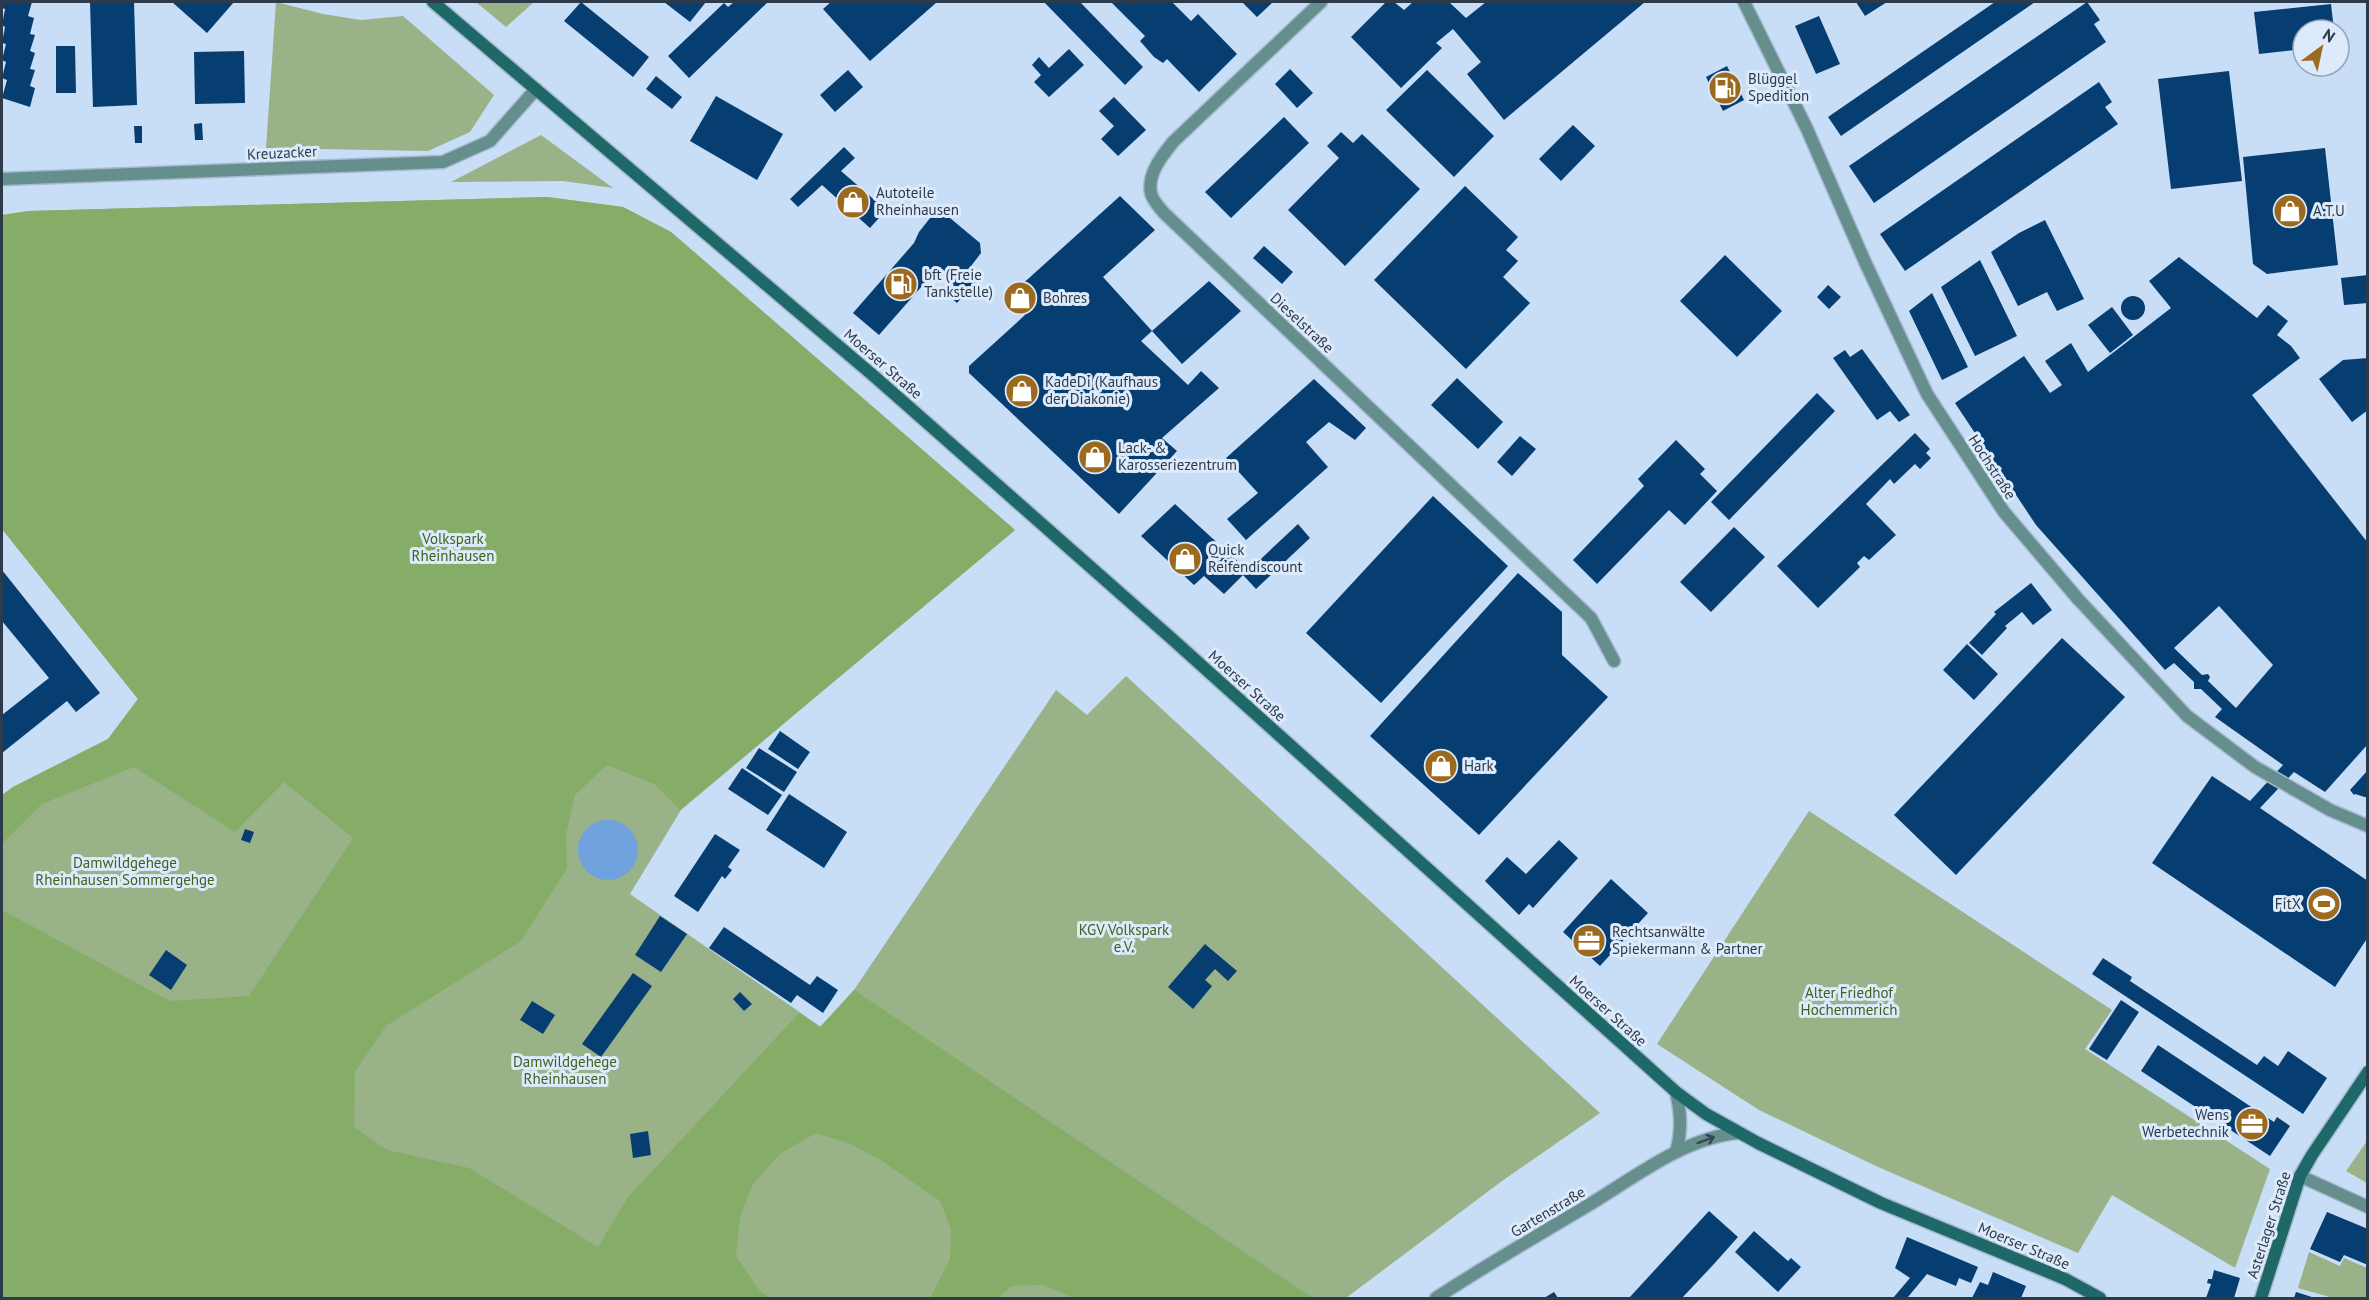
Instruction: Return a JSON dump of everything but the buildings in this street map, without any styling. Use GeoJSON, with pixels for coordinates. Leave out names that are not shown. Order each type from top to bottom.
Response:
{"type":"FeatureCollection","features":[{"type":"Feature","properties":{"kind":"main road","name":"Moerser Straße"},"geometry":{"type":"LineString","coordinates":[[433,2],[875,377],[1180,646],[1676,1092],[1706,1114],[1738,1133],[1881,1203],[2065,1279],[2100,1299]]}},
{"type":"Feature","properties":{"kind":"main road","name":"Asterlager Straße"},"geometry":{"type":"LineString","coordinates":[[2261,1299],[2300,1176],[2367,1072]]}},
{"type":"Feature","properties":{"kind":"street","name":"Dieselstraße"},"geometry":{"type":"LineString","coordinates":[[1321,2],[1173,142],[1153,174],[1151,194],[1164,213],[1591,618],[1614,661]]}},
{"type":"Feature","properties":{"kind":"street","name":"Hochstraße"},"geometry":{"type":"LineString","coordinates":[[1744,2],[1807,129],[1865,262],[1927,394],[2004,512],[2078,599],[2187,716],[2255,767],[2330,810],[2367,826]]}},
{"type":"Feature","properties":{"kind":"street","name":"Kreuzacker"},"geometry":{"type":"LineString","coordinates":[[2,178],[442,162],[490,141],[536,89]]}},
{"type":"Feature","properties":{"kind":"street"},"geometry":{"type":"LineString","coordinates":[[1676,1092],[1681,1124],[1681,1135],[1676,1152]]}},
{"type":"Feature","properties":{"kind":"street","name":"Gartenstraße"},"geometry":{"type":"LineString","coordinates":[[1436,1299],[1470,1276],[1676,1152],[1707,1139],[1738,1133]]}},
{"type":"Feature","properties":{"kind":"street"},"geometry":{"type":"LineString","coordinates":[[2300,1176],[2367,1207]]}},
{"type":"Feature","properties":{"kind":"green space"},"geometry":{"type":"Polygon","coordinates":[[[276,2],[323,14],[361,20],[403,16],[494,95],[470,132],[428,151],[266,148],[276,2]]]}},
{"type":"Feature","properties":{"kind":"green space"},"geometry":{"type":"Polygon","coordinates":[[[476,2],[534,2],[506,27],[476,2]]]}},
{"type":"Feature","properties":{"kind":"green space"},"geometry":{"type":"Polygon","coordinates":[[[541,135],[613,188],[563,181],[451,182],[541,135]]]}},
{"type":"Feature","properties":{"kind":"green space","name":"Volkspark Rheinhausen"},"geometry":{"type":"Polygon","coordinates":[[[547,197],[623,207],[671,232],[1015,530],[681,810],[630,894],[821,1027],[854,990],[1056,690],[1087,715],[1126,676],[1600,1113],[1502,1181],[1346,1298],[2,1298],[2,795],[13,787],[108,739],[138,699],[2,529],[2,215],[29,211],[547,197]]]}},
{"type":"Feature","properties":{"kind":"green space","name":"Volkspark Rheinhausen"},"geometry":{"type":"Polygon","coordinates":[[[547,197],[623,207],[671,232],[1015,530],[680,810],[654,784],[607,765],[575,795],[566,834],[567,868],[521,941],[386,1026],[355,1072],[354,1127],[387,1150],[469,1168],[598,1247],[628,1197],[799,1013],[820,1027],[854,990],[1313,1298],[1074,1298],[1043,1285],[1011,1286],[998,1298],[930,1298],[950,1259],[951,1229],[940,1201],[882,1161],[851,1144],[816,1133],[780,1154],[753,1184],[740,1217],[736,1256],[759,1290],[770,1298],[2,1298],[2,910],[170,1001],[249,996],[353,838],[284,782],[235,832],[134,767],[42,804],[2,844],[2,795],[13,787],[108,739],[138,699],[2,529],[2,215],[29,211],[547,197]]]}},
{"type":"Feature","properties":{"kind":"green space","name":"Alter Friedhof Hochemmerich"},"geometry":{"type":"Polygon","coordinates":[[[1809,811],[2112,1010],[2085,1049],[2270,1169],[2235,1268],[2112,1195],[2078,1253],[1878,1167],[1759,1110],[1657,1044],[1809,811]]]}},
{"type":"Feature","properties":{"kind":"green space"},"geometry":{"type":"Polygon","coordinates":[[[2367,1141],[2367,1183],[2346,1171],[2367,1141]]]}},
{"type":"Feature","properties":{"kind":"green space"},"geometry":{"type":"Polygon","coordinates":[[[2309,1252],[2340,1266],[2344,1258],[2367,1268],[2367,1298],[2333,1298],[2298,1288],[2309,1252]]]}},
{"type":"Feature","properties":{"kind":"water"},"geometry":{"type":"Polygon","coordinates":[[[608,820],[629,829],[638,850],[629,871],[608,880],[587,871],[578,850],[587,829],[608,820]]]}},
{"type":"Feature","properties":{"kind":"place","name":"Blüggel Spedition"},"geometry":{"type":"Point","coordinates":[1725,88]}},
{"type":"Feature","properties":{"kind":"place","name":"Autoteile Rheinhausen"},"geometry":{"type":"Point","coordinates":[853,202]}},
{"type":"Feature","properties":{"kind":"place","name":"A.T.U"},"geometry":{"type":"Point","coordinates":[2290,211]}},
{"type":"Feature","properties":{"kind":"place","name":"bft (Freie Tankstelle)"},"geometry":{"type":"Point","coordinates":[901,284]}},
{"type":"Feature","properties":{"kind":"place","name":"Bohres"},"geometry":{"type":"Point","coordinates":[1020,298]}},
{"type":"Feature","properties":{"kind":"place","name":"KadeDi (Kaufhaus der Diakonie)"},"geometry":{"type":"Point","coordinates":[1022,391]}},
{"type":"Feature","properties":{"kind":"place","name":"Lack- & Karosseriezentrum"},"geometry":{"type":"Point","coordinates":[1095,457]}},
{"type":"Feature","properties":{"kind":"place","name":"Quick Reifendiscount"},"geometry":{"type":"Point","coordinates":[1185,559]}},
{"type":"Feature","properties":{"kind":"place","name":"Hark"},"geometry":{"type":"Point","coordinates":[1441,766]}},
{"type":"Feature","properties":{"kind":"place","name":"FitX"},"geometry":{"type":"Point","coordinates":[2324,904]}},
{"type":"Feature","properties":{"kind":"place","name":"Rechtsanwälte Spiekermann & Partner"},"geometry":{"type":"Point","coordinates":[1589,941]}},
{"type":"Feature","properties":{"kind":"place","name":"Wens Werbetechnik"},"geometry":{"type":"Point","coordinates":[2252,1124]}},
{"type":"Feature","properties":{"kind":"park label","name":"Damwildgehege Rheinhausen Sommergehge"},"geometry":{"type":"Point","coordinates":[125,872]}},
{"type":"Feature","properties":{"kind":"park label","name":"KGV Volkspark e.V."},"geometry":{"type":"Point","coordinates":[1124,938]}},
{"type":"Feature","properties":{"kind":"park label","name":"Damwildgehege Rheinhausen"},"geometry":{"type":"Point","coordinates":[565,1070]}}]}
